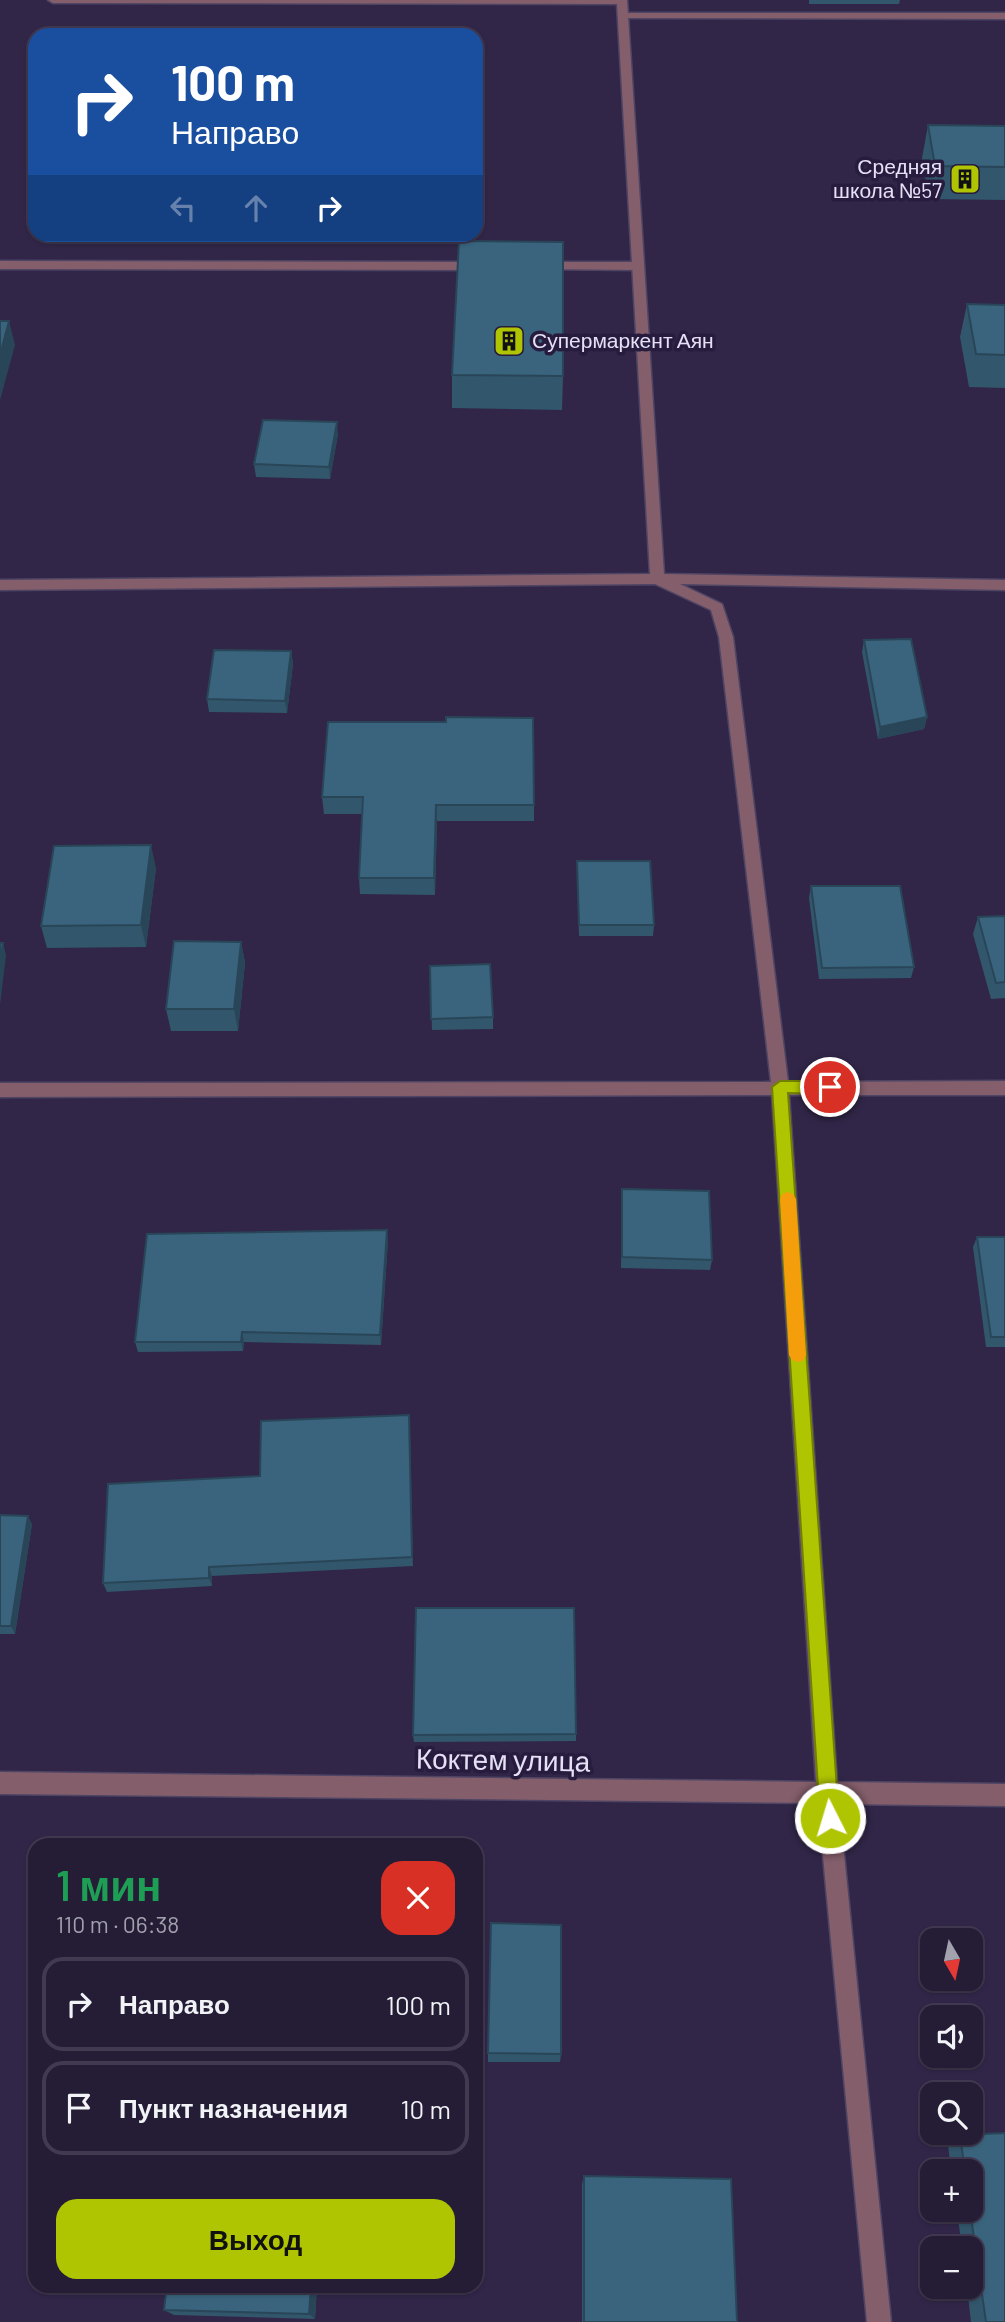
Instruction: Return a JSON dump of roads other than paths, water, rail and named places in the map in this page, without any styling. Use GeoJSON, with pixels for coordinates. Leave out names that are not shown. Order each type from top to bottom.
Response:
{"type":"FeatureCollection","features":[{"type":"Feature","properties":{"kind":"street"},"geometry":{"type":"LineString","coordinates":[[53,0],[623,5],[1005,16]]}},
{"type":"Feature","properties":{"kind":"street"},"geometry":{"type":"LineString","coordinates":[[623,5],[657,579]]}},
{"type":"Feature","properties":{"kind":"street"},"geometry":{"type":"LineString","coordinates":[[0,265],[499,266]]}},
{"type":"Feature","properties":{"kind":"street"},"geometry":{"type":"LineString","coordinates":[[527,266],[638,266]]}},
{"type":"Feature","properties":{"kind":"street"},"geometry":{"type":"LineString","coordinates":[[657,579],[717,607],[726,637],[780,1087],[827,1791],[879,2322]]}},
{"type":"Feature","properties":{"kind":"street"},"geometry":{"type":"LineString","coordinates":[[0,585],[657,579],[1005,585]]}},
{"type":"Feature","properties":{"kind":"street"},"geometry":{"type":"LineString","coordinates":[[0,1090],[1005,1088]]}},
{"type":"Feature","properties":{"kind":"street","name":"Коктем улица"},"geometry":{"type":"LineString","coordinates":[[0,1783],[1005,1795]]}},
{"type":"Feature","properties":{"kind":"place","name":"Средняя школа №57"},"geometry":{"type":"Point","coordinates":[965,179]}},
{"type":"Feature","properties":{"kind":"place","name":"Супермаркент Аян"},"geometry":{"type":"Point","coordinates":[509,341]}}]}
